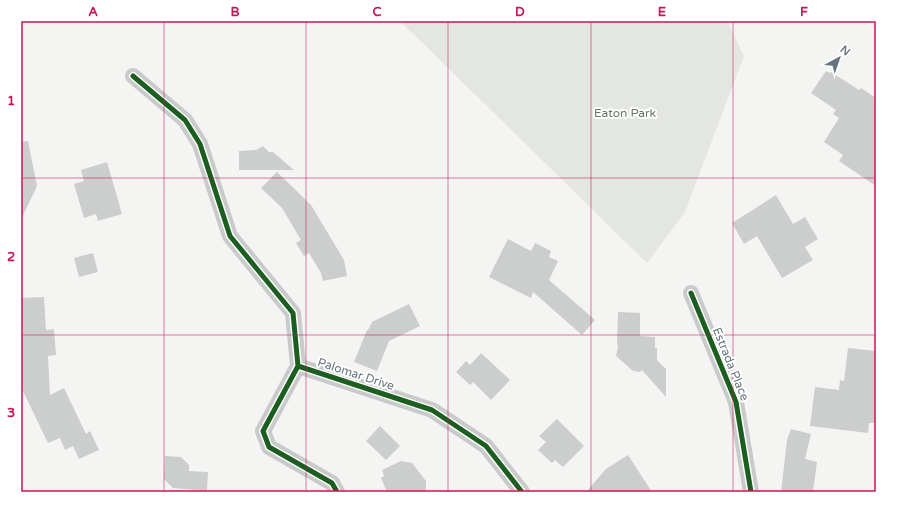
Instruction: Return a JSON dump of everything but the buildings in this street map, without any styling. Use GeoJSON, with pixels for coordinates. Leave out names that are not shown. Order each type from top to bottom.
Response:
{"type":"FeatureCollection","features":[{"type":"Feature","properties":{"kind":"street"},"geometry":{"type":"LineString","coordinates":[[133,76],[185,120],[200,144],[230,236],[293,313],[298,366]]}},
{"type":"Feature","properties":{"kind":"street","name":"Estrada Place"},"geometry":{"type":"LineString","coordinates":[[691,292],[736,402],[751,492]]}},
{"type":"Feature","properties":{"kind":"street","name":"Palomar Drive"},"geometry":{"type":"LineString","coordinates":[[337,492],[332,483],[269,447],[263,431],[298,366],[432,410],[486,446],[522,492]]}},
{"type":"Feature","properties":{"kind":"green space","name":"Eaton Park"},"geometry":{"type":"Polygon","coordinates":[[[400,21],[727,21],[744,56],[685,212],[647,263],[400,21]]]}},
{"type":"Feature","properties":{"kind":"cycle path"},"geometry":{"type":"LineString","coordinates":[[133,76],[185,120],[200,144],[230,236],[293,313],[298,366]]}},
{"type":"Feature","properties":{"kind":"cycle path"},"geometry":{"type":"LineString","coordinates":[[691,293],[736,402],[751,492]]}},
{"type":"Feature","properties":{"kind":"cycle path"},"geometry":{"type":"LineString","coordinates":[[298,366],[432,410],[486,446],[522,492]]}},
{"type":"Feature","properties":{"kind":"cycle path"},"geometry":{"type":"LineString","coordinates":[[298,366],[263,431],[269,447],[332,483],[337,492]]}}]}
